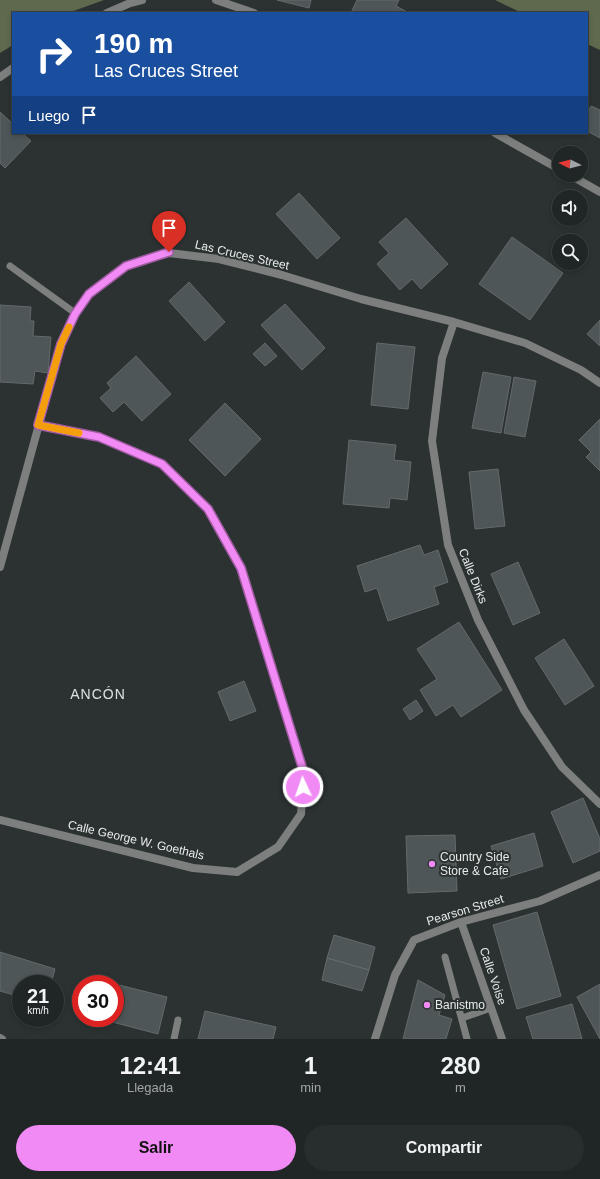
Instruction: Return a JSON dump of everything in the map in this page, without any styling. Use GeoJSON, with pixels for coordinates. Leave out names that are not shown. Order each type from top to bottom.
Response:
{"type":"FeatureCollection","features":[{"type":"Feature","properties":{"kind":"street"},"geometry":{"type":"LineString","coordinates":[[109,12],[130,3],[142,0]]}},
{"type":"Feature","properties":{"kind":"street"},"geometry":{"type":"LineString","coordinates":[[216,0],[251,12]]}},
{"type":"Feature","properties":{"kind":"street"},"geometry":{"type":"LineString","coordinates":[[0,77],[12,69]]}},
{"type":"Feature","properties":{"kind":"street"},"geometry":{"type":"LineString","coordinates":[[497,134],[552,165]]}},
{"type":"Feature","properties":{"kind":"street"},"geometry":{"type":"LineString","coordinates":[[582,182],[600,192]]}},
{"type":"Feature","properties":{"kind":"street","name":"Las Cruces Street"},"geometry":{"type":"LineString","coordinates":[[0,567],[61,344],[75,314],[89,294],[126,266],[169,252],[219,260],[282,275],[361,299],[454,322],[525,343],[581,370],[600,383]]}},
{"type":"Feature","properties":{"kind":"street","name":"Calle Dirks"},"geometry":{"type":"LineString","coordinates":[[454,322],[442,358],[432,441],[448,545],[478,620],[524,710],[562,767],[600,804]]}},
{"type":"Feature","properties":{"kind":"street","name":"Calle George W. Goethals"},"geometry":{"type":"LineString","coordinates":[[0,820],[193,868],[237,872],[278,847],[301,814],[304,773],[241,568],[208,509],[162,464],[99,437],[38,425]]}},
{"type":"Feature","properties":{"kind":"street","name":"Pearson Street"},"geometry":{"type":"LineString","coordinates":[[375,1039],[394,974],[414,940],[461,922],[540,901],[600,875]]}},
{"type":"Feature","properties":{"kind":"street","name":"Calle Voise"},"geometry":{"type":"LineString","coordinates":[[461,922],[502,1039]]}},
{"type":"Feature","properties":{"kind":"lane"},"geometry":{"type":"LineString","coordinates":[[10,266],[75,314]]}},
{"type":"Feature","properties":{"kind":"lane"},"geometry":{"type":"LineString","coordinates":[[446,957],[467,1039]]}},
{"type":"Feature","properties":{"kind":"lane"},"geometry":{"type":"LineString","coordinates":[[462,1018],[491,1008]]}},
{"type":"Feature","properties":{"kind":"lane"},"geometry":{"type":"LineString","coordinates":[[174,1039],[178,1020]]}},
{"type":"Feature","properties":{"kind":"green space"},"geometry":{"type":"Polygon","coordinates":[[[0,0],[104,0],[71,12],[12,12],[12,46],[0,53],[0,0]]]}},
{"type":"Feature","properties":{"kind":"green space"},"geometry":{"type":"Polygon","coordinates":[[[495,0],[600,0],[600,50],[588,44],[588,12],[520,12],[495,0]]]}},
{"type":"Feature","properties":{"kind":"building"},"geometry":{"type":"Polygon","coordinates":[[[277,0],[311,0],[309,8],[277,0]]]}},
{"type":"Feature","properties":{"kind":"building"},"geometry":{"type":"Polygon","coordinates":[[[357,0],[399,0],[396,6],[407,12],[351,12],[357,0]]]}},
{"type":"Feature","properties":{"kind":"building"},"geometry":{"type":"Polygon","coordinates":[[[591,106],[600,110],[600,138],[588,132],[588,112],[591,106]]]}},
{"type":"Feature","properties":{"kind":"building"},"geometry":{"type":"Polygon","coordinates":[[[0,112],[12,123],[12,134],[23,134],[31,141],[5,168],[0,163],[0,112]]]}},
{"type":"Feature","properties":{"kind":"building"},"geometry":{"type":"Polygon","coordinates":[[[299,193],[340,238],[317,259],[276,214],[299,193]]]}},
{"type":"Feature","properties":{"kind":"building"},"geometry":{"type":"Polygon","coordinates":[[[406,218],[448,264],[421,289],[412,279],[400,290],[377,264],[389,253],[379,242],[406,218]]]}},
{"type":"Feature","properties":{"kind":"building"},"geometry":{"type":"Polygon","coordinates":[[[512,237],[552,265],[552,270],[559,270],[563,273],[530,320],[479,284],[512,237]]]}},
{"type":"Feature","properties":{"kind":"building"},"geometry":{"type":"Polygon","coordinates":[[[189,282],[225,322],[205,341],[169,301],[189,282]]]}},
{"type":"Feature","properties":{"kind":"building"},"geometry":{"type":"Polygon","coordinates":[[[285,304],[325,348],[302,370],[261,325],[285,304]]]}},
{"type":"Feature","properties":{"kind":"building"},"geometry":{"type":"Polygon","coordinates":[[[0,305],[31,307],[30,321],[34,321],[33,336],[51,337],[48,373],[35,371],[33,384],[0,382],[0,305]]]}},
{"type":"Feature","properties":{"kind":"building"},"geometry":{"type":"Polygon","coordinates":[[[600,320],[600,346],[587,334],[600,320]]]}},
{"type":"Feature","properties":{"kind":"building"},"geometry":{"type":"Polygon","coordinates":[[[265,343],[277,356],[265,366],[253,354],[265,343]]]}},
{"type":"Feature","properties":{"kind":"building"},"geometry":{"type":"Polygon","coordinates":[[[377,343],[415,347],[408,409],[371,405],[377,343]]]}},
{"type":"Feature","properties":{"kind":"building"},"geometry":{"type":"Polygon","coordinates":[[[136,356],[171,394],[142,421],[124,402],[113,412],[100,398],[111,388],[107,383],[136,356]]]}},
{"type":"Feature","properties":{"kind":"building"},"geometry":{"type":"Polygon","coordinates":[[[483,372],[511,377],[501,433],[472,428],[483,372]]]}},
{"type":"Feature","properties":{"kind":"building"},"geometry":{"type":"Polygon","coordinates":[[[514,377],[536,381],[525,437],[504,433],[514,377]]]}},
{"type":"Feature","properties":{"kind":"building"},"geometry":{"type":"Polygon","coordinates":[[[225,403],[261,439],[225,476],[189,440],[225,403]]]}},
{"type":"Feature","properties":{"kind":"building"},"geometry":{"type":"Polygon","coordinates":[[[600,419],[600,471],[586,457],[591,452],[579,440],[600,419]]]}},
{"type":"Feature","properties":{"kind":"building"},"geometry":{"type":"Polygon","coordinates":[[[349,440],[396,445],[394,460],[411,462],[407,500],[390,498],[389,508],[343,504],[349,440]]]}},
{"type":"Feature","properties":{"kind":"building"},"geometry":{"type":"Polygon","coordinates":[[[498,469],[505,526],[475,529],[469,472],[498,469]]]}},
{"type":"Feature","properties":{"kind":"building"},"geometry":{"type":"Polygon","coordinates":[[[420,545],[424,555],[438,550],[448,582],[434,587],[439,604],[388,621],[377,588],[365,592],[357,566],[420,545]]]}},
{"type":"Feature","properties":{"kind":"building"},"geometry":{"type":"Polygon","coordinates":[[[518,562],[540,613],[513,625],[491,574],[518,562]]]}},
{"type":"Feature","properties":{"kind":"building"},"geometry":{"type":"Polygon","coordinates":[[[459,622],[502,690],[461,717],[453,705],[436,716],[420,690],[437,679],[417,649],[459,622]]]}},
{"type":"Feature","properties":{"kind":"building"},"geometry":{"type":"Polygon","coordinates":[[[564,639],[594,686],[565,705],[535,658],[564,639]]]}},
{"type":"Feature","properties":{"kind":"building"},"geometry":{"type":"Polygon","coordinates":[[[244,681],[256,711],[230,721],[218,692],[244,681]]]}},
{"type":"Feature","properties":{"kind":"building"},"geometry":{"type":"Polygon","coordinates":[[[416,700],[423,711],[410,720],[403,709],[416,700]]]}},
{"type":"Feature","properties":{"kind":"building"},"geometry":{"type":"Polygon","coordinates":[[[583,798],[600,839],[600,851],[573,863],[551,812],[583,798]]]}},
{"type":"Feature","properties":{"kind":"building"},"geometry":{"type":"Polygon","coordinates":[[[534,833],[543,866],[501,879],[491,846],[534,833]]]}},
{"type":"Feature","properties":{"kind":"building","name":"Country Side Store & Cafe"},"geometry":{"type":"Polygon","coordinates":[[[455,835],[457,891],[408,893],[406,836],[455,835]]]}},
{"type":"Feature","properties":{"kind":"building"},"geometry":{"type":"Polygon","coordinates":[[[537,912],[561,996],[517,1009],[493,925],[537,912]]]}},
{"type":"Feature","properties":{"kind":"building"},"geometry":{"type":"Polygon","coordinates":[[[334,935],[375,947],[369,970],[327,958],[334,935]]]}},
{"type":"Feature","properties":{"kind":"building"},"geometry":{"type":"Polygon","coordinates":[[[0,952],[55,969],[53,975],[12,975],[12,994],[0,991],[0,952]]]}},
{"type":"Feature","properties":{"kind":"building"},"geometry":{"type":"Polygon","coordinates":[[[327,958],[369,970],[362,991],[322,980],[327,958]]]}},
{"type":"Feature","properties":{"kind":"building","name":"Banistmo"},"geometry":{"type":"Polygon","coordinates":[[[418,980],[445,995],[439,1015],[452,1019],[446,1039],[403,1039],[418,980]]]}},
{"type":"Feature","properties":{"kind":"building"},"geometry":{"type":"Polygon","coordinates":[[[600,984],[600,1039],[577,997],[600,984]]]}},
{"type":"Feature","properties":{"kind":"building"},"geometry":{"type":"Polygon","coordinates":[[[124,986],[167,997],[158,1034],[124,1025],[124,986]]]}},
{"type":"Feature","properties":{"kind":"building"},"geometry":{"type":"Polygon","coordinates":[[[572,1004],[582,1039],[533,1039],[526,1017],[572,1004]]]}},
{"type":"Feature","properties":{"kind":"building"},"geometry":{"type":"Polygon","coordinates":[[[205,1011],[276,1027],[273,1039],[198,1039],[205,1011]]]}},
{"type":"Feature","properties":{"kind":"slow traffic"},"geometry":{"type":"LineString","coordinates":[[69,327],[61,344],[38,425],[79,433]]}},
{"type":"Feature","properties":{"kind":"place","name":"Country Side Store & Cafe"},"geometry":{"type":"Point","coordinates":[432,864]}},
{"type":"Feature","properties":{"kind":"place","name":"Banistmo"},"geometry":{"type":"Point","coordinates":[427,1005]}},
{"type":"Feature","properties":{"kind":"district","name":"ANCÓN"},"geometry":{"type":"Point","coordinates":[98,694]}},
{"type":"Feature","properties":{"kind":"route"},"geometry":{"type":"LineString","coordinates":[[169,252],[126,266],[89,294],[75,314],[61,344],[38,425],[99,437],[162,464],[208,509],[241,568],[304,773],[303,787]]}}]}
